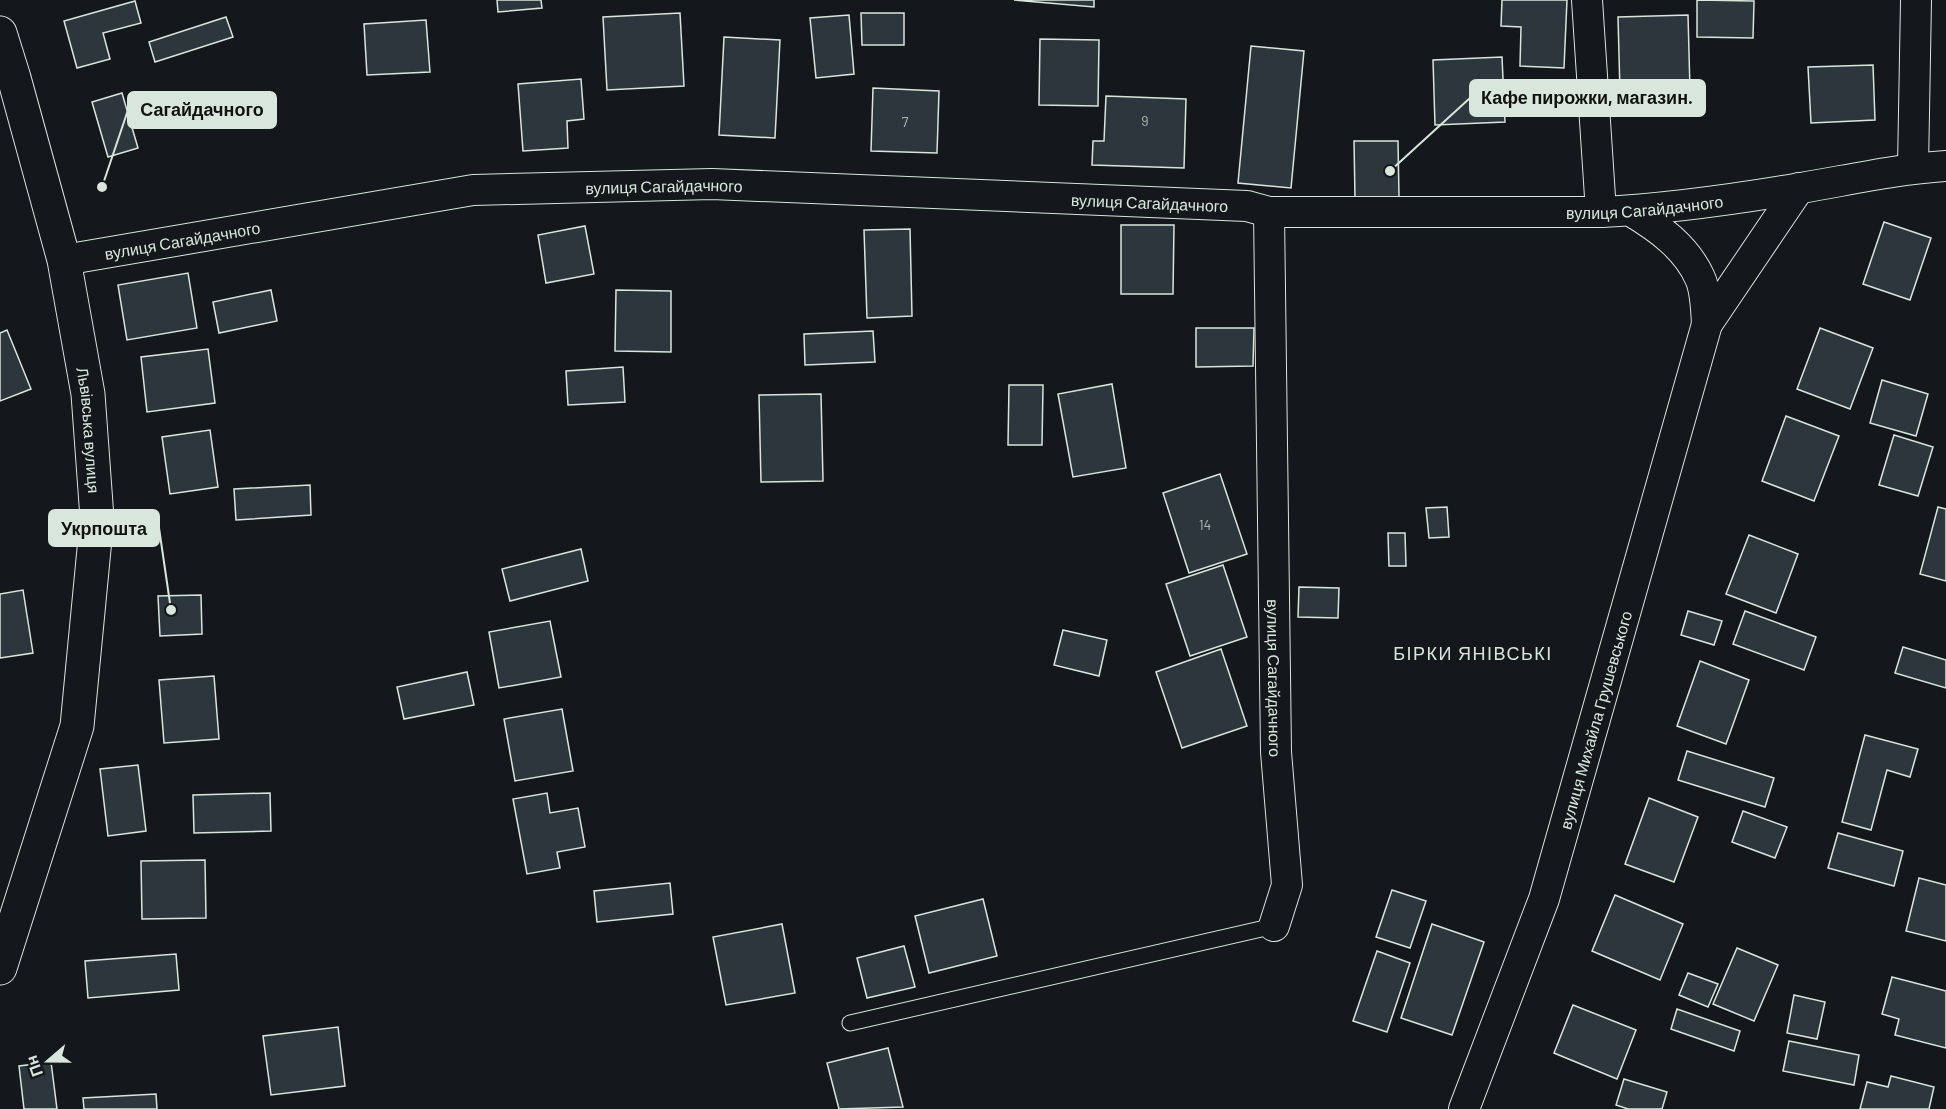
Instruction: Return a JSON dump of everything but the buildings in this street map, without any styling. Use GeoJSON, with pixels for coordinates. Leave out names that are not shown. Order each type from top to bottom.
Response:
{"type":"FeatureCollection","features":[{"type":"Feature","properties":{"kind":"main road","name":"Львівська вулиця"},"geometry":{"type":"LineString","coordinates":[[0,33],[64,260],[88,394],[97,518],[77,726],[0,968]]}},
{"type":"Feature","properties":{"kind":"street"},"geometry":{"type":"LineString","coordinates":[[1587,0],[1601,212]]}},
{"type":"Feature","properties":{"kind":"street"},"geometry":{"type":"LineString","coordinates":[[1913,168],[1916,0]]}},
{"type":"Feature","properties":{"kind":"street","name":"вулиця Сагайдачного"},"geometry":{"type":"LineString","coordinates":[[64,260],[473,190],[712,184],[1247,206],[1269,212],[1601,212],[1631,211],[1799,188],[1913,168],[1946,166]]}},
{"type":"Feature","properties":{"kind":"street","name":"вулиця Михайла Грушевського"},"geometry":{"type":"LineString","coordinates":[[1464,1109],[1544,899],[1707,324],[1799,188]]}},
{"type":"Feature","properties":{"kind":"street","name":"вулиця Михайла Грушевського"},"geometry":{"type":"LineString","coordinates":[[1631,211],[1661,229],[1682,251],[1701,279],[1707,324]]}},
{"type":"Feature","properties":{"kind":"street","name":"вулиця Сагайдачного"},"geometry":{"type":"LineString","coordinates":[[1269,212],[1276,752],[1287,885],[1274,926]]}},
{"type":"Feature","properties":{"kind":"lane"},"geometry":{"type":"LineString","coordinates":[[850,1023],[1274,926]]}},
{"type":"Feature","properties":{"kind":"place","name":"Кафе пирожки, магазин."},"geometry":{"type":"Point","coordinates":[1390,171]}},
{"type":"Feature","properties":{"kind":"place","name":"Сагайдачного"},"geometry":{"type":"Point","coordinates":[102,187]}},
{"type":"Feature","properties":{"kind":"place","name":"Укрпошта"},"geometry":{"type":"Point","coordinates":[171,610]}},
{"type":"Feature","properties":{"kind":"district","name":"БІРКИ ЯНІВСЬКІ"},"geometry":{"type":"Point","coordinates":[1473,653]}}]}
